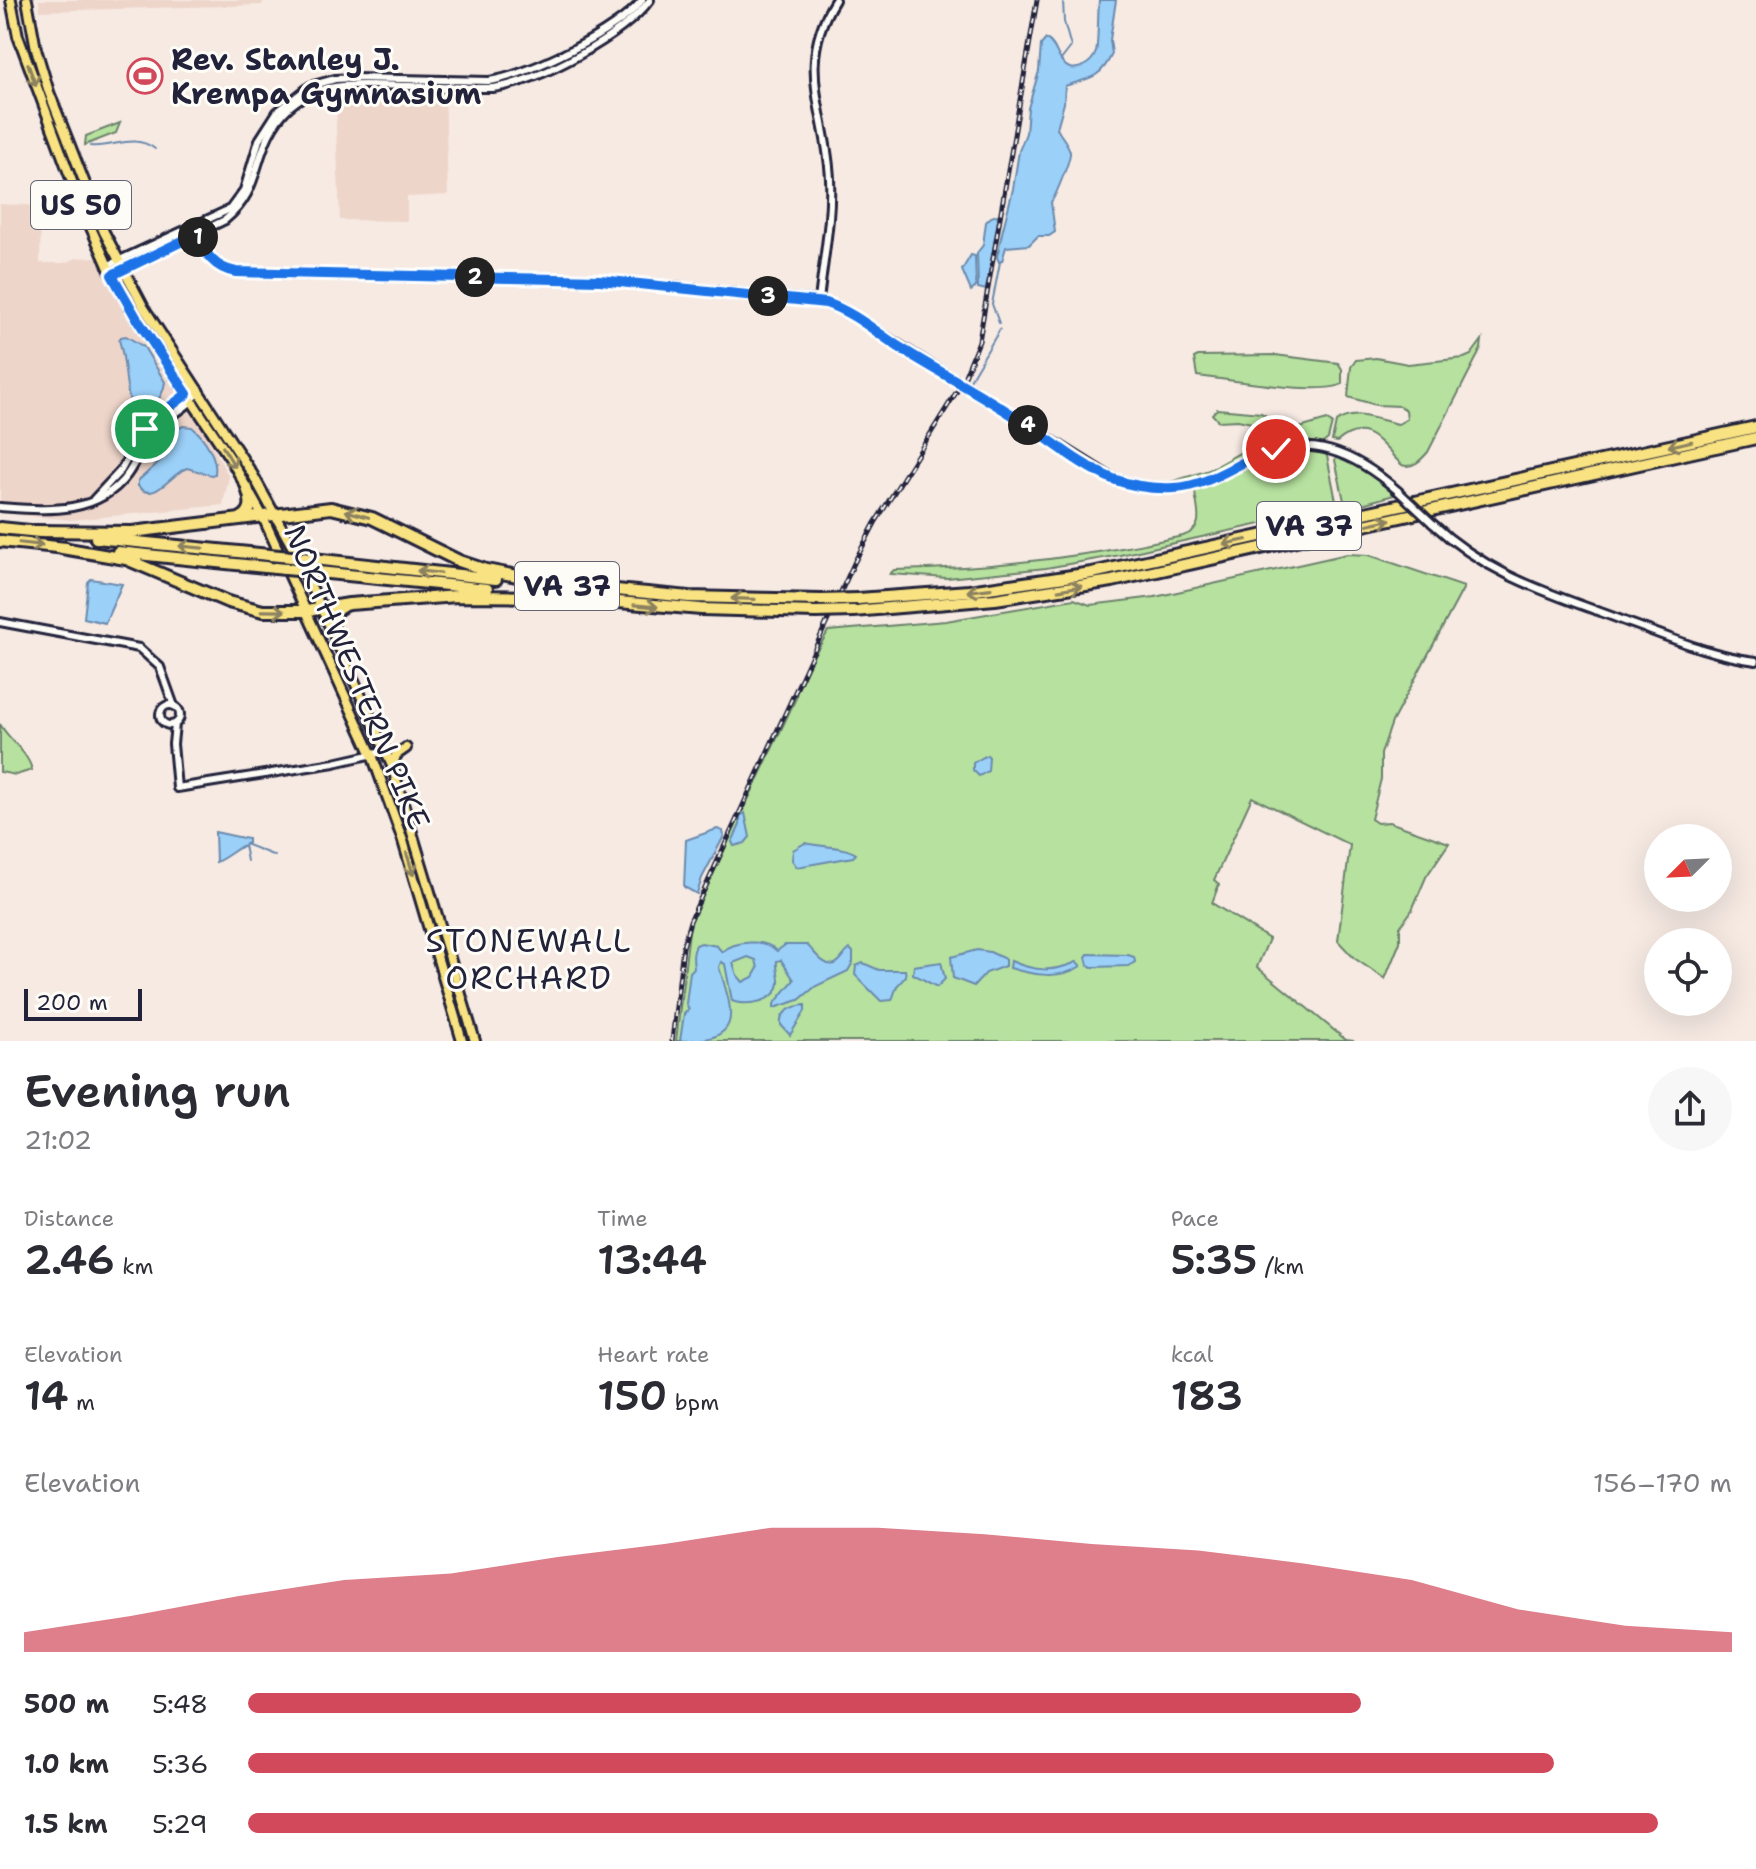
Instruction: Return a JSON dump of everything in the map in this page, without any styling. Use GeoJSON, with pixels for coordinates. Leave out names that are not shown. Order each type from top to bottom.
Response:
{"type":"FeatureCollection","features":[{"type":"Feature","properties":{"kind":"highway","name":"VA 37"},"geometry":{"type":"LineString","coordinates":[[0,528],[689,597],[858,599],[969,591],[1092,573],[1756,427]]}},
{"type":"Feature","properties":{"kind":"highway","name":"VA 37"},"geometry":{"type":"LineString","coordinates":[[0,541],[701,609],[853,611],[995,599],[1112,581],[1756,438]]}},
{"type":"Feature","properties":{"kind":"highway"},"geometry":{"type":"LineString","coordinates":[[238,519],[250,511],[247,488]]}},
{"type":"Feature","properties":{"kind":"highway"},"geometry":{"type":"LineString","coordinates":[[34,531],[132,532],[331,508],[382,522],[472,566],[569,586]]}},
{"type":"Feature","properties":{"kind":"highway"},"geometry":{"type":"LineString","coordinates":[[62,548],[126,559],[249,609],[270,612],[457,596],[565,597]]}},
{"type":"Feature","properties":{"kind":"highway"},"geometry":{"type":"LineString","coordinates":[[339,645],[331,622],[332,615],[349,604]]}},
{"type":"Feature","properties":{"kind":"main road","name":"US 50"},"geometry":{"type":"LineString","coordinates":[[11,0],[18,36],[80,203],[107,266],[137,319],[262,515]]}},
{"type":"Feature","properties":{"kind":"main road","name":"US 50"},"geometry":{"type":"LineString","coordinates":[[27,0],[43,73],[91,202],[120,265],[275,513]]}},
{"type":"Feature","properties":{"kind":"main road"},"geometry":{"type":"LineString","coordinates":[[107,266],[120,265],[222,215],[238,199],[265,128],[286,102],[310,86],[335,79],[489,81],[508,78],[524,73],[625,20],[642,0]]}},
{"type":"Feature","properties":{"kind":"main road"},"geometry":{"type":"LineString","coordinates":[[195,230],[225,220],[242,204],[256,177],[272,129],[285,111],[309,93],[337,85],[493,88],[513,85],[553,68],[623,28],[640,14],[650,0]]}},
{"type":"Feature","properties":{"kind":"main road"},"geometry":{"type":"LineString","coordinates":[[819,301],[830,183],[816,98],[815,59],[822,26],[835,0]]}},
{"type":"Feature","properties":{"kind":"main road"},"geometry":{"type":"LineString","coordinates":[[76,191],[82,199],[91,202]]}},
{"type":"Feature","properties":{"kind":"main road"},"geometry":{"type":"LineString","coordinates":[[80,203],[89,206],[99,220]]}},
{"type":"Feature","properties":{"kind":"main road"},"geometry":{"type":"LineString","coordinates":[[195,230],[205,253],[213,262],[236,272],[600,280],[819,301],[842,309],[1116,480],[1146,486],[1178,487],[1209,480],[1269,451],[1305,447],[1333,450],[1357,459],[1474,557],[1512,579],[1711,653],[1756,661]]}},
{"type":"Feature","properties":{"kind":"main road"},"geometry":{"type":"LineString","coordinates":[[112,275],[120,265]]}},
{"type":"Feature","properties":{"kind":"main road"},"geometry":{"type":"LineString","coordinates":[[0,507],[59,510],[94,499],[121,470],[145,429],[163,412],[199,390]]}},
{"type":"Feature","properties":{"kind":"main road","name":"NORTHWESTERN PIKE"},"geometry":{"type":"LineString","coordinates":[[275,513],[387,751],[475,1041]]}},
{"type":"Feature","properties":{"kind":"main road","name":"NORTHWESTERN PIKE"},"geometry":{"type":"LineString","coordinates":[[262,515],[372,755],[389,799],[462,1041]]}},
{"type":"Feature","properties":{"kind":"main road"},"geometry":{"type":"LineString","coordinates":[[0,622],[134,646],[146,652],[157,663],[180,715],[175,724],[173,744],[177,788],[387,751]]}},
{"type":"Feature","properties":{"kind":"main road"},"geometry":{"type":"LineString","coordinates":[[166,686],[160,716],[173,744]]}},
{"type":"Feature","properties":{"kind":"main road"},"geometry":{"type":"LineString","coordinates":[[164,707],[174,706]]}},
{"type":"Feature","properties":{"kind":"main road"},"geometry":{"type":"LineString","coordinates":[[166,725],[175,724]]}},
{"type":"Feature","properties":{"kind":"main road"},"geometry":{"type":"LineString","coordinates":[[393,769],[396,755],[406,748]]}},
{"type":"Feature","properties":{"kind":"main road"},"geometry":{"type":"LineString","coordinates":[[418,893],[426,893],[432,901]]}},
{"type":"Feature","properties":{"kind":"shaded area"},"geometry":{"type":"Polygon","coordinates":[[[39,0],[264,0],[262,5],[40,11],[39,0]]]}},
{"type":"Feature","properties":{"kind":"shaded area"},"geometry":{"type":"Polygon","coordinates":[[[445,88],[448,195],[407,197],[407,221],[340,220],[336,126],[338,91],[445,88]]]}},
{"type":"Feature","properties":{"kind":"shaded area"},"geometry":{"type":"Polygon","coordinates":[[[0,204],[41,206],[40,263],[64,263],[77,258],[97,257],[127,314],[199,422],[229,477],[223,505],[72,520],[0,513],[0,204]]]}},
{"type":"Feature","properties":{"kind":"green space"},"geometry":{"type":"Polygon","coordinates":[[[120,123],[116,133],[85,145],[86,136],[120,123]]]}},
{"type":"Feature","properties":{"kind":"green space"},"geometry":{"type":"Polygon","coordinates":[[[1482,340],[1481,349],[1428,452],[1416,463],[1402,465],[1379,441],[1365,432],[1332,441],[1336,422],[1343,418],[1358,415],[1398,424],[1407,419],[1406,410],[1400,406],[1376,405],[1348,397],[1351,367],[1356,360],[1376,358],[1408,364],[1464,358],[1471,355],[1482,340]]]}},
{"type":"Feature","properties":{"kind":"green space"},"geometry":{"type":"Polygon","coordinates":[[[1275,355],[1338,363],[1342,369],[1342,384],[1295,388],[1197,376],[1194,358],[1198,356],[1275,355]]]}},
{"type":"Feature","properties":{"kind":"green space"},"geometry":{"type":"Polygon","coordinates":[[[1217,409],[1261,413],[1266,420],[1256,424],[1238,420],[1218,421],[1212,414],[1217,409]]]}},
{"type":"Feature","properties":{"kind":"green space"},"geometry":{"type":"Polygon","coordinates":[[[1327,420],[1332,423],[1328,439],[1323,443],[1263,449],[1202,479],[1168,483],[1209,470],[1289,431],[1327,420]]]}},
{"type":"Feature","properties":{"kind":"green space"},"geometry":{"type":"Polygon","coordinates":[[[1306,450],[1327,456],[1336,501],[1333,508],[1120,555],[1046,568],[947,578],[890,574],[894,570],[967,567],[1076,555],[1183,536],[1197,524],[1197,489],[1263,460],[1306,450]]]}},
{"type":"Feature","properties":{"kind":"green space"},"geometry":{"type":"Polygon","coordinates":[[[1337,456],[1372,474],[1394,495],[1362,504],[1345,505],[1335,460],[1337,456]]]}},
{"type":"Feature","properties":{"kind":"green space"},"geometry":{"type":"Polygon","coordinates":[[[1347,554],[1369,555],[1464,587],[1392,722],[1381,754],[1381,779],[1371,819],[1377,823],[1389,822],[1449,843],[1426,877],[1412,910],[1400,927],[1400,942],[1385,979],[1354,958],[1338,941],[1350,845],[1252,797],[1214,880],[1219,884],[1212,903],[1269,939],[1257,967],[1346,1040],[1354,1041],[676,1041],[690,923],[796,698],[804,672],[828,631],[946,621],[1074,599],[1090,605],[1155,597],[1347,554]]]}},
{"type":"Feature","properties":{"kind":"green space"},"geometry":{"type":"Polygon","coordinates":[[[0,724],[26,757],[32,770],[16,775],[0,772],[0,724]]]}},
{"type":"Feature","properties":{"kind":"water"},"geometry":{"type":"Polygon","coordinates":[[[1099,0],[1116,0],[1110,40],[1112,54],[1098,73],[1065,86],[1057,128],[1070,152],[1051,202],[1055,232],[1049,236],[1038,236],[1029,245],[1006,247],[999,262],[997,257],[1019,151],[1026,133],[1028,108],[1039,71],[1041,45],[1046,39],[1050,42],[1069,68],[1087,64],[1097,49],[1099,0]]]}},
{"type":"Feature","properties":{"kind":"water"},"geometry":{"type":"Polygon","coordinates":[[[997,215],[999,219],[986,290],[978,288],[977,253],[983,245],[986,222],[997,215]]]}},
{"type":"Feature","properties":{"kind":"water"},"geometry":{"type":"Polygon","coordinates":[[[971,255],[975,256],[976,287],[971,291],[962,270],[971,255]]]}},
{"type":"Feature","properties":{"kind":"water"},"geometry":{"type":"Polygon","coordinates":[[[126,336],[144,347],[165,382],[155,404],[140,413],[134,413],[129,396],[119,340],[126,336]]]}},
{"type":"Feature","properties":{"kind":"water"},"geometry":{"type":"Polygon","coordinates":[[[183,426],[192,427],[205,442],[214,461],[215,474],[187,468],[156,490],[144,491],[138,486],[138,481],[161,460],[172,432],[183,426]]]}},
{"type":"Feature","properties":{"kind":"water"},"geometry":{"type":"Polygon","coordinates":[[[91,579],[122,584],[105,623],[84,618],[88,582],[91,579]]]}},
{"type":"Feature","properties":{"kind":"water"},"geometry":{"type":"Polygon","coordinates":[[[987,755],[988,771],[979,776],[973,770],[973,763],[987,755]]]}},
{"type":"Feature","properties":{"kind":"water"},"geometry":{"type":"Polygon","coordinates":[[[745,813],[750,837],[745,843],[734,846],[732,842],[740,825],[740,816],[745,813]]]}},
{"type":"Feature","properties":{"kind":"water"},"geometry":{"type":"Polygon","coordinates":[[[717,829],[723,831],[724,836],[697,894],[684,887],[686,840],[717,829]]]}},
{"type":"Feature","properties":{"kind":"water"},"geometry":{"type":"Polygon","coordinates":[[[215,832],[248,839],[248,843],[216,862],[215,832]]]}},
{"type":"Feature","properties":{"kind":"water"},"geometry":{"type":"Polygon","coordinates":[[[805,843],[856,854],[797,867],[792,860],[793,850],[805,843]]]}},
{"type":"Feature","properties":{"kind":"water"},"geometry":{"type":"Polygon","coordinates":[[[750,942],[765,944],[777,951],[785,945],[807,945],[831,965],[850,949],[853,962],[848,971],[816,986],[799,1000],[774,1008],[794,980],[781,960],[777,961],[778,987],[768,998],[753,1003],[732,1001],[725,964],[721,962],[719,967],[728,999],[729,1022],[715,1036],[680,1041],[684,1014],[689,1009],[686,1004],[696,945],[717,946],[722,952],[734,945],[750,942]],[[748,957],[733,963],[743,982],[753,977],[758,968],[756,960],[748,957]]]}},
{"type":"Feature","properties":{"kind":"water"},"geometry":{"type":"Polygon","coordinates":[[[977,950],[1005,959],[1005,966],[986,973],[974,986],[953,978],[951,957],[977,950]]]}},
{"type":"Feature","properties":{"kind":"water"},"geometry":{"type":"Polygon","coordinates":[[[1088,954],[1128,955],[1134,957],[1135,962],[1128,966],[1092,967],[1088,965],[1088,954]]]}},
{"type":"Feature","properties":{"kind":"water"},"geometry":{"type":"Polygon","coordinates":[[[1011,961],[1044,969],[1077,962],[1081,966],[1064,973],[1046,975],[1010,968],[1011,961]]]}},
{"type":"Feature","properties":{"kind":"water"},"geometry":{"type":"Polygon","coordinates":[[[941,962],[945,979],[937,987],[913,974],[914,966],[941,962]]]}},
{"type":"Feature","properties":{"kind":"water"},"geometry":{"type":"Polygon","coordinates":[[[863,963],[879,970],[905,970],[906,976],[897,986],[892,1000],[881,1001],[855,975],[856,966],[863,963]]]}},
{"type":"Feature","properties":{"kind":"water"},"geometry":{"type":"Polygon","coordinates":[[[805,1005],[805,1011],[790,1035],[781,1025],[782,1016],[792,1008],[805,1005]]]}},
{"type":"Feature","properties":{"kind":"waterway"},"geometry":{"type":"LineString","coordinates":[[1061,60],[1071,47],[1064,22],[1063,0]]}},
{"type":"Feature","properties":{"kind":"waterway"},"geometry":{"type":"LineString","coordinates":[[90,146],[139,142],[155,149]]}},
{"type":"Feature","properties":{"kind":"waterway"},"geometry":{"type":"LineString","coordinates":[[999,323],[992,304],[1000,262]]}},
{"type":"Feature","properties":{"kind":"waterway"},"geometry":{"type":"LineString","coordinates":[[970,380],[1000,329]]}},
{"type":"Feature","properties":{"kind":"waterway"},"geometry":{"type":"LineString","coordinates":[[245,844],[275,856]]}},
{"type":"Feature","properties":{"kind":"waterway"},"geometry":{"type":"LineString","coordinates":[[244,845],[247,861]]}},
{"type":"Feature","properties":{"kind":"railway"},"geometry":{"type":"LineString","coordinates":[[672,1041],[683,947],[690,921],[855,561],[875,523],[962,383],[979,341],[1037,0]]}},
{"type":"Feature","properties":{"kind":"place","name":"Rev. Stanley J. Krempa Gymnasium"},"geometry":{"type":"Point","coordinates":[145,76]}},
{"type":"Feature","properties":{"kind":"district","name":"STONEWALL ORCHARD"},"geometry":{"type":"Point","coordinates":[529,958]}},
{"type":"Feature","properties":{"kind":"route"},"geometry":{"type":"LineString","coordinates":[[145,429],[187,394],[112,275],[197,234],[205,253],[213,262],[236,272],[600,280],[819,301],[842,309],[1100,472],[1131,484],[1157,488],[1197,484],[1276,449]]}}]}
